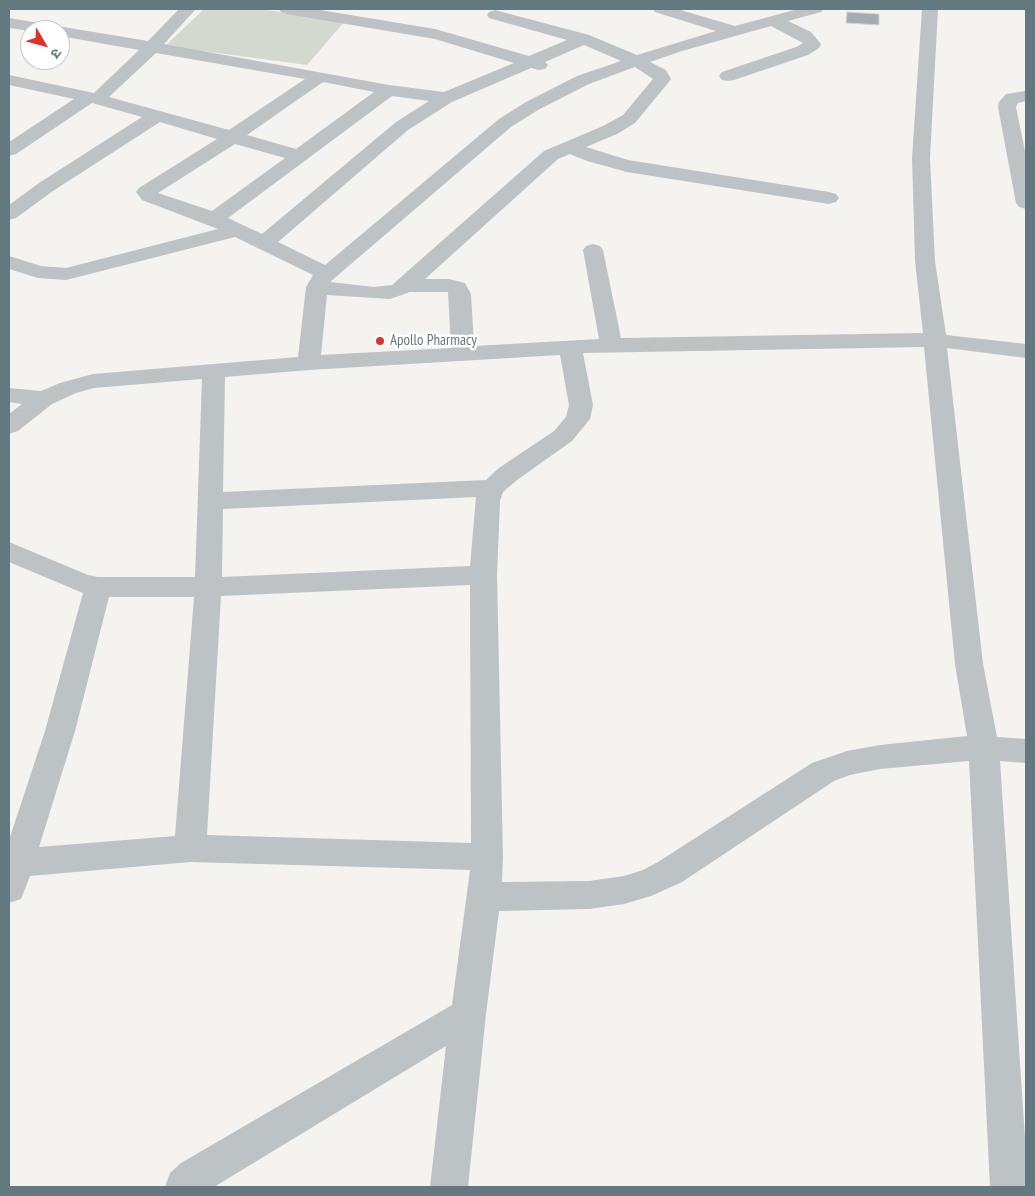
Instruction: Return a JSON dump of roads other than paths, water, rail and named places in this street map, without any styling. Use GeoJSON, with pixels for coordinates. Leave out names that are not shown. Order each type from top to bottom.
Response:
{"type":"FeatureCollection","features":[{"type":"Feature","properties":{"kind":"street"},"geometry":{"type":"LineString","coordinates":[[9,150],[94,98],[152,47],[188,9]]}},
{"type":"Feature","properties":{"kind":"street"},"geometry":{"type":"LineString","coordinates":[[287,9],[435,34],[467,42],[569,75]]}},
{"type":"Feature","properties":{"kind":"street"},"geometry":{"type":"LineString","coordinates":[[661,9],[734,31]]}},
{"type":"Feature","properties":{"kind":"street"},"geometry":{"type":"LineString","coordinates":[[309,363],[322,280],[506,124],[532,106],[569,75],[636,61],[815,9]]}},
{"type":"Feature","properties":{"kind":"street"},"geometry":{"type":"LineString","coordinates":[[930,9],[922,158],[925,261],[936,340],[969,664],[984,748],[1009,1187]]}},
{"type":"Feature","properties":{"kind":"street"},"geometry":{"type":"LineString","coordinates":[[320,76],[232,137],[146,192],[149,196],[214,219],[264,242],[322,280],[390,293],[406,286],[543,162],[568,146],[610,130],[629,119],[662,79],[660,74],[636,61],[583,39],[498,12],[467,42]]}},
{"type":"Feature","properties":{"kind":"street"},"geometry":{"type":"LineString","coordinates":[[728,76],[802,51],[813,44],[804,36],[772,20]]}},
{"type":"Feature","properties":{"kind":"street"},"geometry":{"type":"LineString","coordinates":[[70,34],[320,76],[389,90],[446,98]]}},
{"type":"Feature","properties":{"kind":"street"},"geometry":{"type":"LineString","coordinates":[[264,242],[402,126],[446,98],[583,39]]}},
{"type":"Feature","properties":{"kind":"street"},"geometry":{"type":"LineString","coordinates":[[9,80],[94,98],[299,156]]}},
{"type":"Feature","properties":{"kind":"street"},"geometry":{"type":"LineString","coordinates":[[214,219],[389,90]]}},
{"type":"Feature","properties":{"kind":"street"},"geometry":{"type":"LineString","coordinates":[[1026,96],[1012,98],[1006,107],[1026,203]]}},
{"type":"Feature","properties":{"kind":"street"},"geometry":{"type":"LineString","coordinates":[[9,214],[46,187],[157,116]]}},
{"type":"Feature","properties":{"kind":"street"},"geometry":{"type":"LineString","coordinates":[[568,146],[594,157],[627,166],[829,198]]}},
{"type":"Feature","properties":{"kind":"street"},"geometry":{"type":"LineString","coordinates":[[9,262],[38,272],[66,274],[237,230]]}},
{"type":"Feature","properties":{"kind":"street"},"geometry":{"type":"LineString","coordinates":[[593,250],[611,345]]}},
{"type":"Feature","properties":{"kind":"street"},"geometry":{"type":"LineString","coordinates":[[406,286],[449,285],[457,288],[460,294],[463,354]]}},
{"type":"Feature","properties":{"kind":"street"},"geometry":{"type":"LineString","coordinates":[[9,426],[44,399],[68,388],[93,381],[214,370],[611,345],[936,340],[1026,351]]}},
{"type":"Feature","properties":{"kind":"street"},"geometry":{"type":"LineString","coordinates":[[449,1187],[468,1014],[484,897],[487,857],[483,575],[487,501],[492,488],[508,474],[563,436],[578,419],[581,405],[570,347]]}},
{"type":"Feature","properties":{"kind":"street"},"geometry":{"type":"LineString","coordinates":[[190,848],[208,587],[214,370]]}},
{"type":"Feature","properties":{"kind":"street"},"geometry":{"type":"LineString","coordinates":[[9,395],[44,399]]}},
{"type":"Feature","properties":{"kind":"street"},"geometry":{"type":"LineString","coordinates":[[210,501],[492,488]]}},
{"type":"Feature","properties":{"kind":"street"},"geometry":{"type":"LineString","coordinates":[[9,551],[81,583],[98,587],[208,587],[483,575]]}},
{"type":"Feature","properties":{"kind":"street"},"geometry":{"type":"LineString","coordinates":[[98,587],[60,731],[12,872],[190,848],[487,857]]}},
{"type":"Feature","properties":{"kind":"street"},"geometry":{"type":"LineString","coordinates":[[484,897],[589,895],[624,890],[651,882],[670,872],[823,772],[847,763],[949,749],[984,748],[1026,751]]}},
{"type":"Feature","properties":{"kind":"street"},"geometry":{"type":"LineString","coordinates":[[184,1187],[196,1177],[468,1014]]}},
{"type":"Feature","properties":{"kind":"place","name":"Apollo Pharmacy"},"geometry":{"type":"Point","coordinates":[380,341]}}]}
